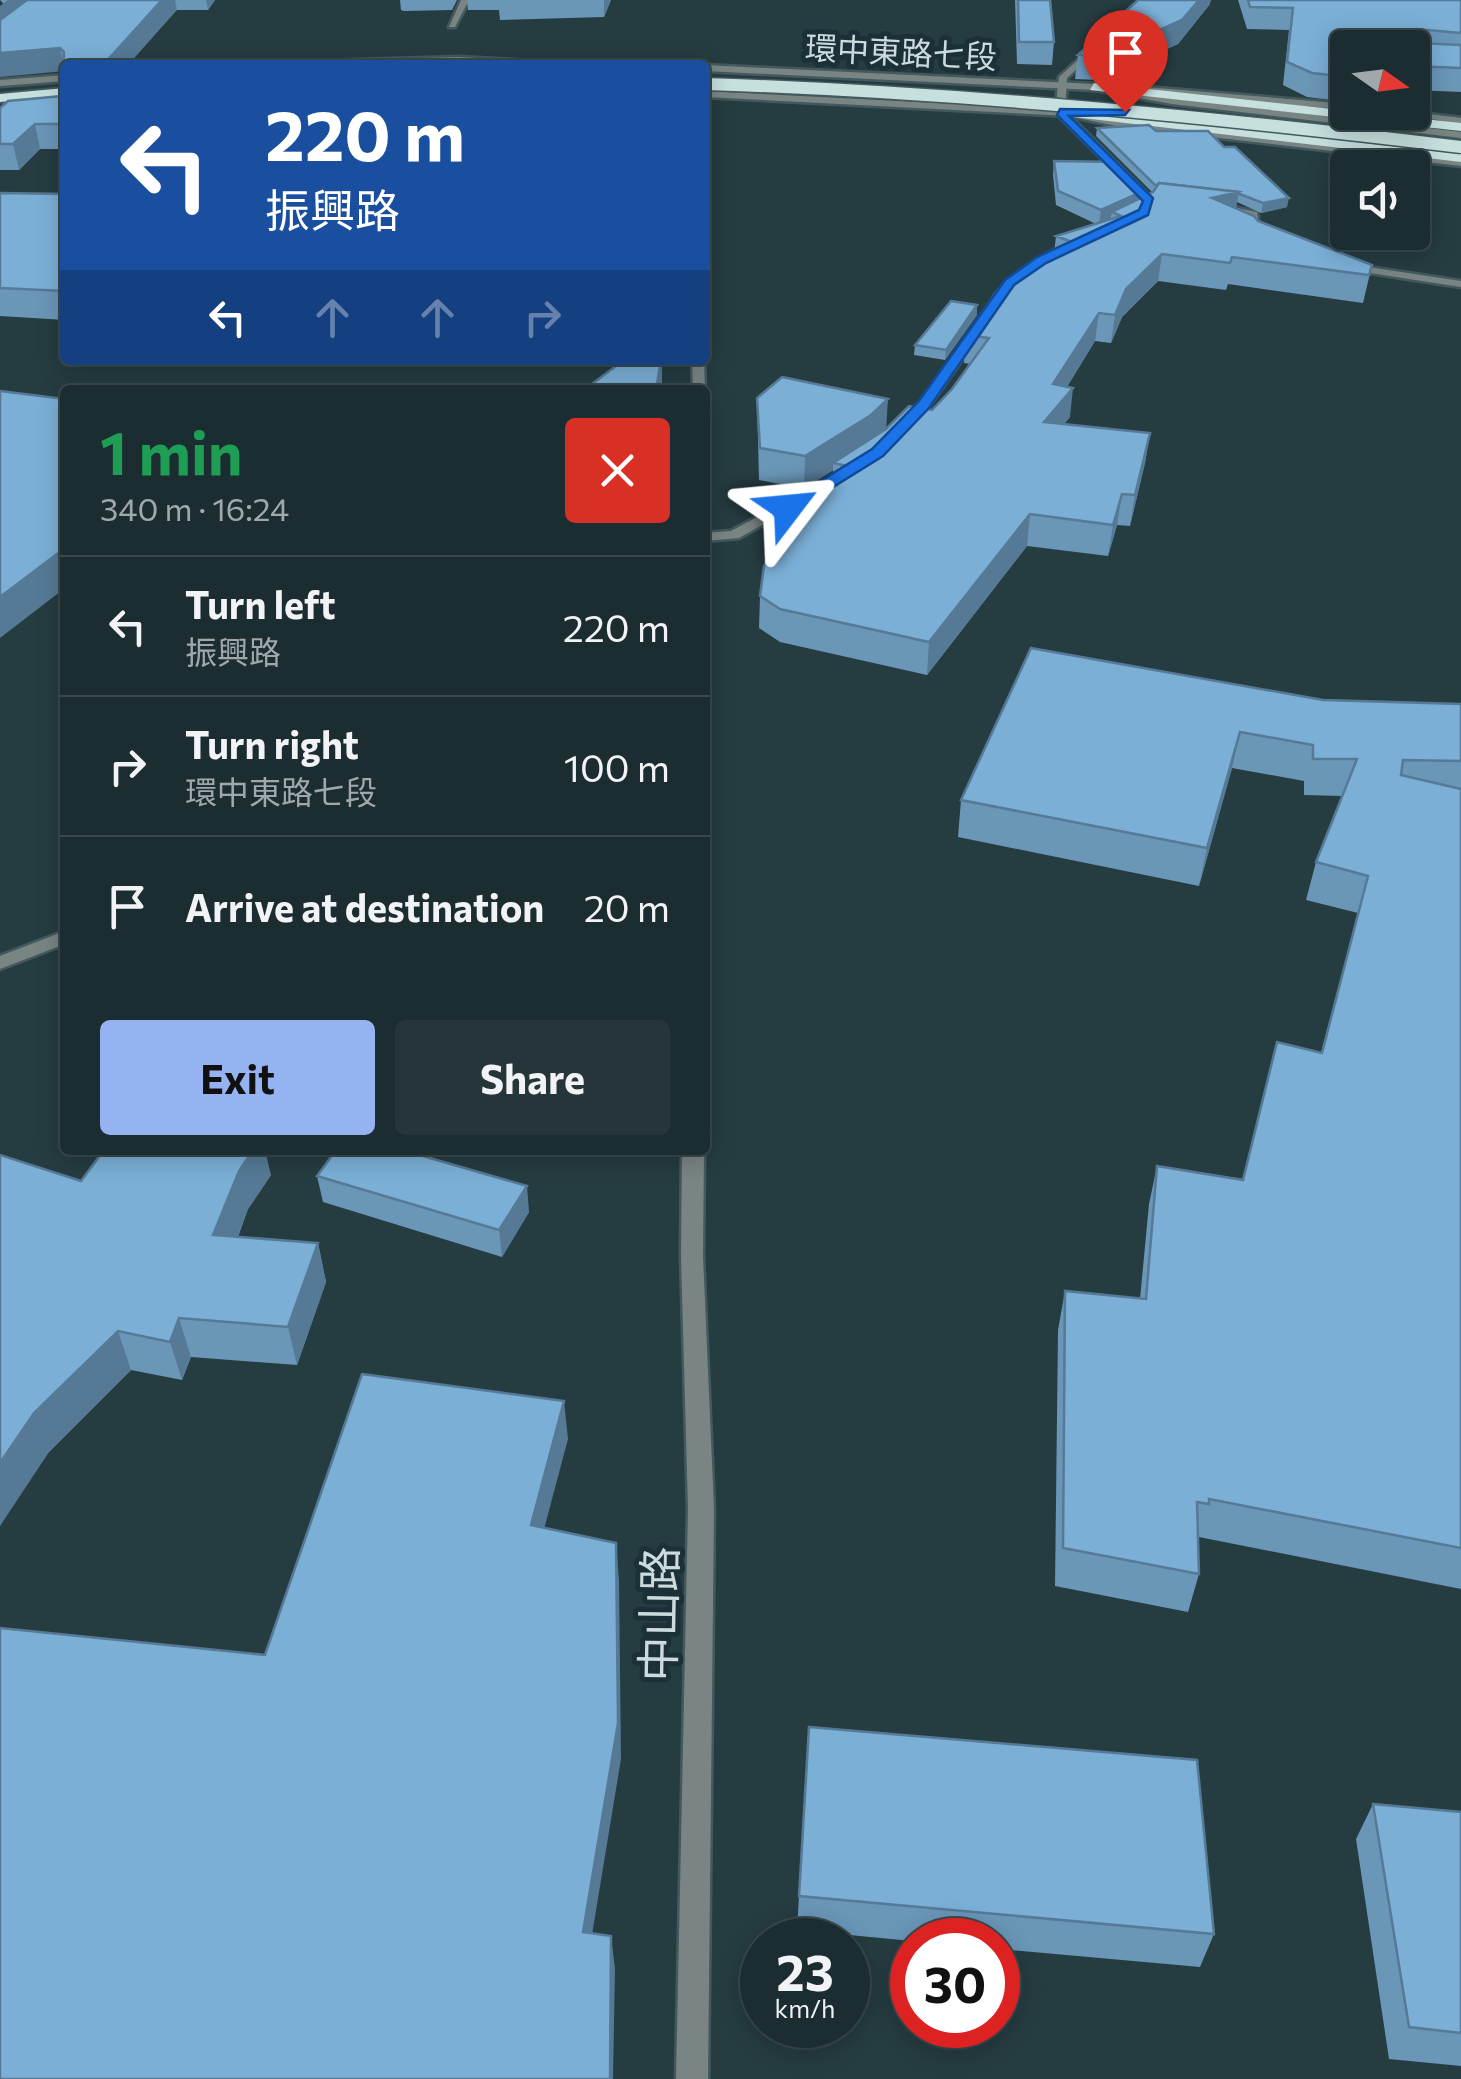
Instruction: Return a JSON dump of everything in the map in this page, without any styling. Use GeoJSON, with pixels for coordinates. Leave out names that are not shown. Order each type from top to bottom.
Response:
{"type":"FeatureCollection","features":[{"type":"Feature","properties":{"kind":"highway"},"geometry":{"type":"LineString","coordinates":[[710,76],[1021,91],[1461,137]]}},
{"type":"Feature","properties":{"kind":"highway"},"geometry":{"type":"LineString","coordinates":[[710,84],[1019,100],[1259,122],[1461,148]]}},
{"type":"Feature","properties":{"kind":"highway"},"geometry":{"type":"LineString","coordinates":[[0,91],[60,86]]}},
{"type":"Feature","properties":{"kind":"highway"},"geometry":{"type":"LineString","coordinates":[[1094,87],[1461,124]]}},
{"type":"Feature","properties":{"kind":"highway"},"geometry":{"type":"LineString","coordinates":[[0,109],[60,103]]}},
{"type":"Feature","properties":{"kind":"highway"},"geometry":{"type":"LineString","coordinates":[[0,109],[22,112]]}},
{"type":"Feature","properties":{"kind":"highway"},"geometry":{"type":"LineString","coordinates":[[1064,113],[1266,133],[1461,161]]}},
{"type":"Feature","properties":{"kind":"street"},"geometry":{"type":"LineString","coordinates":[[452,25],[466,0]]}},
{"type":"Feature","properties":{"kind":"street"},"geometry":{"type":"LineString","coordinates":[[1103,42],[1060,84],[1064,113],[1149,201],[1166,202]]}},
{"type":"Feature","properties":{"kind":"street","name":"環中東路七段"},"geometry":{"type":"LineString","coordinates":[[710,68],[1152,88],[1330,105]]}},
{"type":"Feature","properties":{"kind":"street","name":"環中東路七段"},"geometry":{"type":"LineString","coordinates":[[1094,87],[1172,101],[1461,137]]}},
{"type":"Feature","properties":{"kind":"street","name":"環中東路七段"},"geometry":{"type":"LineString","coordinates":[[710,94],[1064,113],[1116,123],[1461,161]]}},
{"type":"Feature","properties":{"kind":"street","name":"環中東路七段"},"geometry":{"type":"LineString","coordinates":[[1064,113],[1093,110],[1158,115],[1461,148]]}},
{"type":"Feature","properties":{"kind":"street"},"geometry":{"type":"LineString","coordinates":[[1430,119],[1461,124]]}},
{"type":"Feature","properties":{"kind":"street"},"geometry":{"type":"LineString","coordinates":[[1129,219],[1144,212],[1149,201]]}},
{"type":"Feature","properties":{"kind":"street"},"geometry":{"type":"LineString","coordinates":[[1202,206],[1252,214],[1258,242],[1270,247]]}},
{"type":"Feature","properties":{"kind":"street"},"geometry":{"type":"LineString","coordinates":[[889,440],[924,404],[1010,283],[1042,260],[1085,239]]}},
{"type":"Feature","properties":{"kind":"street"},"geometry":{"type":"LineString","coordinates":[[1331,264],[1461,284]]}},
{"type":"Feature","properties":{"kind":"street"},"geometry":{"type":"LineString","coordinates":[[710,537],[734,535],[832,484],[862,463]]}},
{"type":"Feature","properties":{"kind":"street"},"geometry":{"type":"LineString","coordinates":[[0,963],[60,939]]}},
{"type":"Feature","properties":{"kind":"street","name":"中山路"},"geometry":{"type":"LineString","coordinates":[[692,2079],[701,1509],[692,1256],[693,1155]]}},
{"type":"Feature","properties":{"kind":"building"},"geometry":{"type":"Polygon","coordinates":[[[27,0],[162,0],[108,60],[64,60],[60,48],[0,53],[0,20],[27,0]]]}},
{"type":"Feature","properties":{"kind":"building"},"geometry":{"type":"Polygon","coordinates":[[[1018,0],[1050,0],[1054,42],[1019,42],[1018,0]]]}},
{"type":"Feature","properties":{"kind":"building"},"geometry":{"type":"Polygon","coordinates":[[[1138,0],[1199,0],[1182,20],[1101,56],[1078,55],[1138,0]]]}},
{"type":"Feature","properties":{"kind":"building"},"geometry":{"type":"Polygon","coordinates":[[[1248,0],[1461,0],[1461,33],[1330,30],[1330,75],[1312,73],[1287,62],[1293,8],[1250,7],[1248,0]]]}},
{"type":"Feature","properties":{"kind":"building"},"geometry":{"type":"Polygon","coordinates":[[[1430,44],[1461,45],[1461,68],[1430,67],[1430,44]]]}},
{"type":"Feature","properties":{"kind":"building"},"geometry":{"type":"Polygon","coordinates":[[[60,96],[60,124],[35,124],[13,144],[0,144],[0,108],[8,101],[60,96]]]}},
{"type":"Feature","properties":{"kind":"building"},"geometry":{"type":"Polygon","coordinates":[[[1149,125],[1156,131],[1208,131],[1224,147],[1235,147],[1289,198],[1263,203],[1239,192],[1155,185],[1097,128],[1149,125]]]}},
{"type":"Feature","properties":{"kind":"building"},"geometry":{"type":"Polygon","coordinates":[[[1054,161],[1116,162],[1142,188],[1101,210],[1058,191],[1054,161]]]}},
{"type":"Feature","properties":{"kind":"building"},"geometry":{"type":"Polygon","coordinates":[[[1159,183],[1239,192],[1212,198],[1258,221],[1372,265],[1369,275],[1232,257],[1230,263],[1162,254],[1126,289],[1115,315],[1099,313],[1053,384],[1073,388],[1044,422],[1150,433],[1135,495],[1122,494],[1113,525],[1030,514],[929,642],[780,609],[760,596],[764,566],[843,465],[833,463],[886,429],[909,406],[932,410],[952,389],[989,338],[966,335],[998,290],[1072,242],[1056,236],[1121,216],[1112,212],[1153,192],[1159,183]]]}},
{"type":"Feature","properties":{"kind":"building"},"geometry":{"type":"Polygon","coordinates":[[[0,193],[60,194],[60,291],[0,288],[0,193]]]}},
{"type":"Feature","properties":{"kind":"building"},"geometry":{"type":"Polygon","coordinates":[[[951,301],[977,305],[946,350],[915,345],[951,301]]]}},
{"type":"Feature","properties":{"kind":"building"},"geometry":{"type":"Polygon","coordinates":[[[617,365],[660,365],[657,385],[591,385],[617,365]]]}},
{"type":"Feature","properties":{"kind":"building"},"geometry":{"type":"Polygon","coordinates":[[[782,377],[888,399],[871,415],[805,456],[760,448],[757,398],[782,377]]]}},
{"type":"Feature","properties":{"kind":"building"},"geometry":{"type":"Polygon","coordinates":[[[0,391],[60,398],[60,552],[0,597],[0,391]]]}},
{"type":"Feature","properties":{"kind":"building"},"geometry":{"type":"Polygon","coordinates":[[[1031,648],[1323,700],[1461,704],[1461,761],[1403,760],[1401,775],[1461,789],[1461,1548],[1209,1499],[1209,1504],[1197,1502],[1199,1574],[1063,1548],[1065,1291],[1146,1299],[1157,1166],[1243,1180],[1277,1042],[1322,1053],[1368,876],[1316,862],[1357,759],[1313,759],[1313,745],[1240,732],[1207,848],[961,800],[1031,648]]]}},
{"type":"Feature","properties":{"kind":"building"},"geometry":{"type":"Polygon","coordinates":[[[0,1155],[81,1181],[100,1155],[250,1155],[239,1171],[213,1235],[318,1243],[288,1327],[179,1318],[170,1342],[118,1331],[34,1413],[0,1463],[0,1155]]]}},
{"type":"Feature","properties":{"kind":"building"},"geometry":{"type":"Polygon","coordinates":[[[332,1155],[419,1155],[527,1186],[499,1230],[317,1176],[332,1155]]]}},
{"type":"Feature","properties":{"kind":"building"},"geometry":{"type":"Polygon","coordinates":[[[362,1374],[564,1401],[531,1525],[616,1543],[618,1723],[583,1932],[611,1936],[610,2079],[0,2079],[0,1628],[265,1655],[362,1374]]]}},
{"type":"Feature","properties":{"kind":"building"},"geometry":{"type":"Polygon","coordinates":[[[809,1727],[1197,1760],[1214,1934],[799,1896],[809,1727]]]}},
{"type":"Feature","properties":{"kind":"building"},"geometry":{"type":"Polygon","coordinates":[[[1373,1804],[1461,1812],[1461,2033],[1409,2027],[1373,1804]]]}},
{"type":"Feature","properties":{"kind":"route"},"geometry":{"type":"LineString","coordinates":[[788,508],[878,452],[924,404],[1010,283],[1042,260],[1144,212],[1149,201],[1060,112],[1125,112]]}}]}
